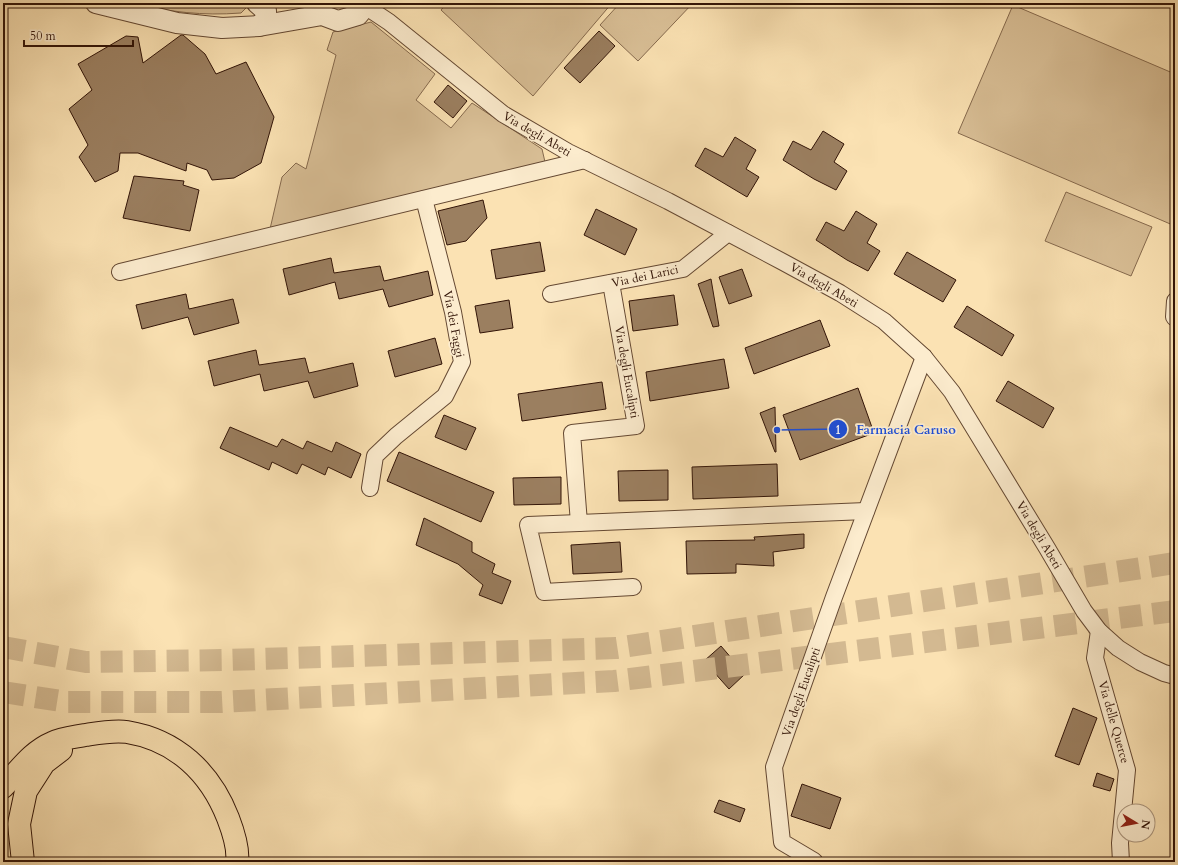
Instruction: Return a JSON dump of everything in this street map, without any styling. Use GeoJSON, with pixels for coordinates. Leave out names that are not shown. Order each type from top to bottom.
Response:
{"type":"FeatureCollection","features":[{"type":"Feature","properties":{"kind":"highway"},"geometry":{"type":"LineString","coordinates":[[3,787],[28,758],[52,742],[100,733],[126,732],[152,738],[176,749],[212,785],[224,808],[232,829],[238,855],[237,862]]}},
{"type":"Feature","properties":{"kind":"highway"},"geometry":{"type":"LineString","coordinates":[[23,862],[19,824],[26,791],[44,763],[78,736]]}},
{"type":"Feature","properties":{"kind":"street"},"geometry":{"type":"LineString","coordinates":[[96,3],[177,23],[222,28],[259,26],[321,9],[338,21],[358,16],[367,5]]}},
{"type":"Feature","properties":{"kind":"street"},"geometry":{"type":"LineString","coordinates":[[257,3],[266,11],[266,19],[259,26]]}},
{"type":"Feature","properties":{"kind":"street","name":"Via degli Abeti"},"geometry":{"type":"LineString","coordinates":[[367,5],[503,114],[568,152],[668,201],[840,293],[884,321],[924,357],[952,392],[1084,611],[1100,631],[1118,648],[1140,662],[1164,673],[1175,676]]}},
{"type":"Feature","properties":{"kind":"street"},"geometry":{"type":"LineString","coordinates":[[120,272],[585,160]]}},
{"type":"Feature","properties":{"kind":"street","name":"Via dei Faggi"},"geometry":{"type":"LineString","coordinates":[[370,488],[375,456],[396,436],[445,396],[462,362],[453,312],[424,199]]}},
{"type":"Feature","properties":{"kind":"street","name":"Via dei Larici"},"geometry":{"type":"LineString","coordinates":[[551,294],[683,269],[728,233]]}},
{"type":"Feature","properties":{"kind":"street","name":"Via degli Eucalipti"},"geometry":{"type":"LineString","coordinates":[[579,523],[572,433],[636,426],[611,283]]}},
{"type":"Feature","properties":{"kind":"street"},"geometry":{"type":"LineString","coordinates":[[1175,301],[1175,318]]}},
{"type":"Feature","properties":{"kind":"street","name":"Via degli Eucalipti"},"geometry":{"type":"LineString","coordinates":[[814,861],[782,842],[774,767],[834,597],[924,357]]}},
{"type":"Feature","properties":{"kind":"street"},"geometry":{"type":"LineString","coordinates":[[633,588],[544,592],[528,525],[866,511]]}},
{"type":"Feature","properties":{"kind":"street","name":"Via delle Querce"},"geometry":{"type":"LineString","coordinates":[[1100,631],[1095,658],[1127,770],[1120,843],[1121,862]]}},
{"type":"Feature","properties":{"kind":"shaded area"},"geometry":{"type":"Polygon","coordinates":[[[132,3],[243,3],[246,8],[241,13],[199,14],[160,9],[132,3]]]}},
{"type":"Feature","properties":{"kind":"shaded area"},"geometry":{"type":"Polygon","coordinates":[[[447,3],[612,3],[533,96],[441,10],[447,3]]]}},
{"type":"Feature","properties":{"kind":"shaded area"},"geometry":{"type":"Polygon","coordinates":[[[620,3],[693,3],[638,61],[600,25],[620,3]]]}},
{"type":"Feature","properties":{"kind":"shaded area"},"geometry":{"type":"Polygon","coordinates":[[[1013,5],[1175,74],[1175,226],[958,133],[1013,5]]]}},
{"type":"Feature","properties":{"kind":"shaded area"},"geometry":{"type":"Polygon","coordinates":[[[371,22],[435,74],[416,100],[451,128],[472,103],[542,149],[545,162],[270,229],[282,177],[296,163],[306,169],[336,55],[327,50],[333,32],[371,22]]]}},
{"type":"Feature","properties":{"kind":"shaded area"},"geometry":{"type":"Polygon","coordinates":[[[1066,192],[1152,227],[1131,276],[1045,241],[1066,192]]]}},
{"type":"Feature","properties":{"kind":"building"},"geometry":{"type":"Polygon","coordinates":[[[599,31],[615,46],[580,83],[564,68],[599,31]]]}},
{"type":"Feature","properties":{"kind":"building"},"geometry":{"type":"Polygon","coordinates":[[[183,35],[205,54],[216,74],[246,62],[274,117],[261,163],[234,178],[212,180],[207,170],[187,163],[186,171],[138,153],[120,153],[118,171],[95,182],[79,157],[88,145],[69,109],[92,90],[78,64],[126,36],[138,37],[143,63],[183,35]]]}},
{"type":"Feature","properties":{"kind":"building"},"geometry":{"type":"Polygon","coordinates":[[[448,85],[467,101],[453,118],[434,102],[448,85]]]}},
{"type":"Feature","properties":{"kind":"building"},"geometry":{"type":"Polygon","coordinates":[[[823,131],[844,144],[834,162],[847,171],[836,190],[814,179],[783,160],[793,141],[811,150],[823,131]]]}},
{"type":"Feature","properties":{"kind":"building"},"geometry":{"type":"Polygon","coordinates":[[[735,137],[756,150],[746,169],[759,177],[747,197],[695,166],[705,148],[723,157],[735,137]]]}},
{"type":"Feature","properties":{"kind":"building"},"geometry":{"type":"Polygon","coordinates":[[[134,176],[184,181],[183,185],[199,190],[190,231],[123,218],[134,176]]]}},
{"type":"Feature","properties":{"kind":"building"},"geometry":{"type":"Polygon","coordinates":[[[483,200],[487,218],[466,241],[447,245],[438,211],[483,200]]]}},
{"type":"Feature","properties":{"kind":"building"},"geometry":{"type":"Polygon","coordinates":[[[596,209],[637,229],[625,255],[584,235],[596,209]]]}},
{"type":"Feature","properties":{"kind":"building"},"geometry":{"type":"Polygon","coordinates":[[[856,211],[877,224],[867,243],[880,251],[868,271],[847,260],[816,240],[826,222],[844,231],[856,211]]]}},
{"type":"Feature","properties":{"kind":"building"},"geometry":{"type":"Polygon","coordinates":[[[540,242],[545,271],[496,279],[491,250],[540,242]]]}},
{"type":"Feature","properties":{"kind":"building"},"geometry":{"type":"Polygon","coordinates":[[[907,252],[956,280],[943,302],[894,274],[907,252]]]}},
{"type":"Feature","properties":{"kind":"building"},"geometry":{"type":"Polygon","coordinates":[[[331,258],[334,273],[380,266],[384,281],[428,271],[433,295],[389,307],[383,289],[339,299],[335,282],[289,295],[283,269],[331,258]]]}},
{"type":"Feature","properties":{"kind":"building"},"geometry":{"type":"Polygon","coordinates":[[[742,269],[752,296],[729,304],[719,277],[742,269]]]}},
{"type":"Feature","properties":{"kind":"building"},"geometry":{"type":"Polygon","coordinates":[[[711,279],[719,326],[713,327],[698,284],[711,279]]]}},
{"type":"Feature","properties":{"kind":"building"},"geometry":{"type":"Polygon","coordinates":[[[186,294],[189,309],[233,299],[239,323],[194,335],[188,317],[142,329],[136,305],[186,294]]]}},
{"type":"Feature","properties":{"kind":"building"},"geometry":{"type":"Polygon","coordinates":[[[674,295],[678,325],[633,331],[629,301],[674,295]]]}},
{"type":"Feature","properties":{"kind":"building"},"geometry":{"type":"Polygon","coordinates":[[[509,300],[513,328],[480,333],[475,306],[509,300]]]}},
{"type":"Feature","properties":{"kind":"building"},"geometry":{"type":"Polygon","coordinates":[[[967,306],[1014,335],[1002,356],[954,327],[967,306]]]}},
{"type":"Feature","properties":{"kind":"building"},"geometry":{"type":"Polygon","coordinates":[[[820,320],[830,346],[754,374],[745,348],[820,320]]]}},
{"type":"Feature","properties":{"kind":"building"},"geometry":{"type":"Polygon","coordinates":[[[435,338],[442,364],[395,377],[388,351],[435,338]]]}},
{"type":"Feature","properties":{"kind":"building"},"geometry":{"type":"Polygon","coordinates":[[[256,350],[259,365],[305,358],[309,373],[353,363],[358,386],[314,398],[308,381],[264,391],[260,374],[214,386],[208,361],[256,350]]]}},
{"type":"Feature","properties":{"kind":"building"},"geometry":{"type":"Polygon","coordinates":[[[724,359],[729,388],[650,401],[646,372],[724,359]]]}},
{"type":"Feature","properties":{"kind":"building"},"geometry":{"type":"Polygon","coordinates":[[[1008,381],[1054,408],[1043,428],[996,401],[1008,381]]]}},
{"type":"Feature","properties":{"kind":"building"},"geometry":{"type":"Polygon","coordinates":[[[602,382],[606,409],[522,421],[518,394],[602,382]]]}},
{"type":"Feature","properties":{"kind":"building"},"geometry":{"type":"Polygon","coordinates":[[[858,388],[874,433],[800,460],[783,415],[858,388]]]}},
{"type":"Feature","properties":{"kind":"building"},"geometry":{"type":"Polygon","coordinates":[[[775,407],[776,452],[760,413],[775,407]]]}},
{"type":"Feature","properties":{"kind":"building"},"geometry":{"type":"Polygon","coordinates":[[[444,415],[476,428],[466,450],[435,437],[444,415]]]}},
{"type":"Feature","properties":{"kind":"building"},"geometry":{"type":"Polygon","coordinates":[[[230,427],[277,447],[282,439],[303,449],[307,441],[332,452],[336,442],[361,454],[351,478],[328,467],[325,475],[302,464],[297,474],[272,462],[269,470],[220,448],[230,427]]]}},
{"type":"Feature","properties":{"kind":"building"},"geometry":{"type":"Polygon","coordinates":[[[399,452],[494,492],[481,522],[387,481],[399,452]]]}},
{"type":"Feature","properties":{"kind":"building"},"geometry":{"type":"Polygon","coordinates":[[[777,464],[778,496],[693,499],[692,467],[777,464]]]}},
{"type":"Feature","properties":{"kind":"building"},"geometry":{"type":"Polygon","coordinates":[[[668,470],[668,500],[619,501],[618,471],[668,470]]]}},
{"type":"Feature","properties":{"kind":"building"},"geometry":{"type":"Polygon","coordinates":[[[561,477],[561,504],[514,505],[513,478],[561,477]]]}},
{"type":"Feature","properties":{"kind":"building"},"geometry":{"type":"Polygon","coordinates":[[[424,518],[472,542],[472,552],[495,564],[492,573],[511,581],[502,604],[479,595],[483,585],[458,564],[416,545],[424,518]]]}},
{"type":"Feature","properties":{"kind":"building"},"geometry":{"type":"Polygon","coordinates":[[[804,534],[804,548],[773,552],[774,566],[736,564],[736,573],[687,574],[686,541],[755,540],[754,537],[804,534]]]}},
{"type":"Feature","properties":{"kind":"building"},"geometry":{"type":"Polygon","coordinates":[[[620,542],[622,572],[573,574],[571,545],[620,542]]]}},
{"type":"Feature","properties":{"kind":"building"},"geometry":{"type":"Polygon","coordinates":[[[721,646],[745,674],[729,689],[704,661],[721,646]]]}},
{"type":"Feature","properties":{"kind":"building"},"geometry":{"type":"Polygon","coordinates":[[[1073,708],[1097,718],[1079,765],[1055,756],[1073,708]]]}},
{"type":"Feature","properties":{"kind":"building"},"geometry":{"type":"Polygon","coordinates":[[[1097,773],[1114,779],[1110,791],[1093,786],[1097,773]]]}},
{"type":"Feature","properties":{"kind":"building"},"geometry":{"type":"Polygon","coordinates":[[[802,784],[841,798],[830,829],[791,816],[802,784]]]}},
{"type":"Feature","properties":{"kind":"building"},"geometry":{"type":"Polygon","coordinates":[[[719,800],[745,809],[740,822],[714,812],[719,800]]]}},
{"type":"Feature","properties":{"kind":"tunnel"},"geometry":{"type":"LineString","coordinates":[[3,647],[86,662],[227,660],[616,648],[1175,563]]}},
{"type":"Feature","properties":{"kind":"tunnel"},"geometry":{"type":"LineString","coordinates":[[3,692],[67,702],[221,702],[614,681],[1175,611]]}},
{"type":"Feature","properties":{"kind":"place","name":"Farmacia Caruso"},"geometry":{"type":"Point","coordinates":[777,430]}}]}
